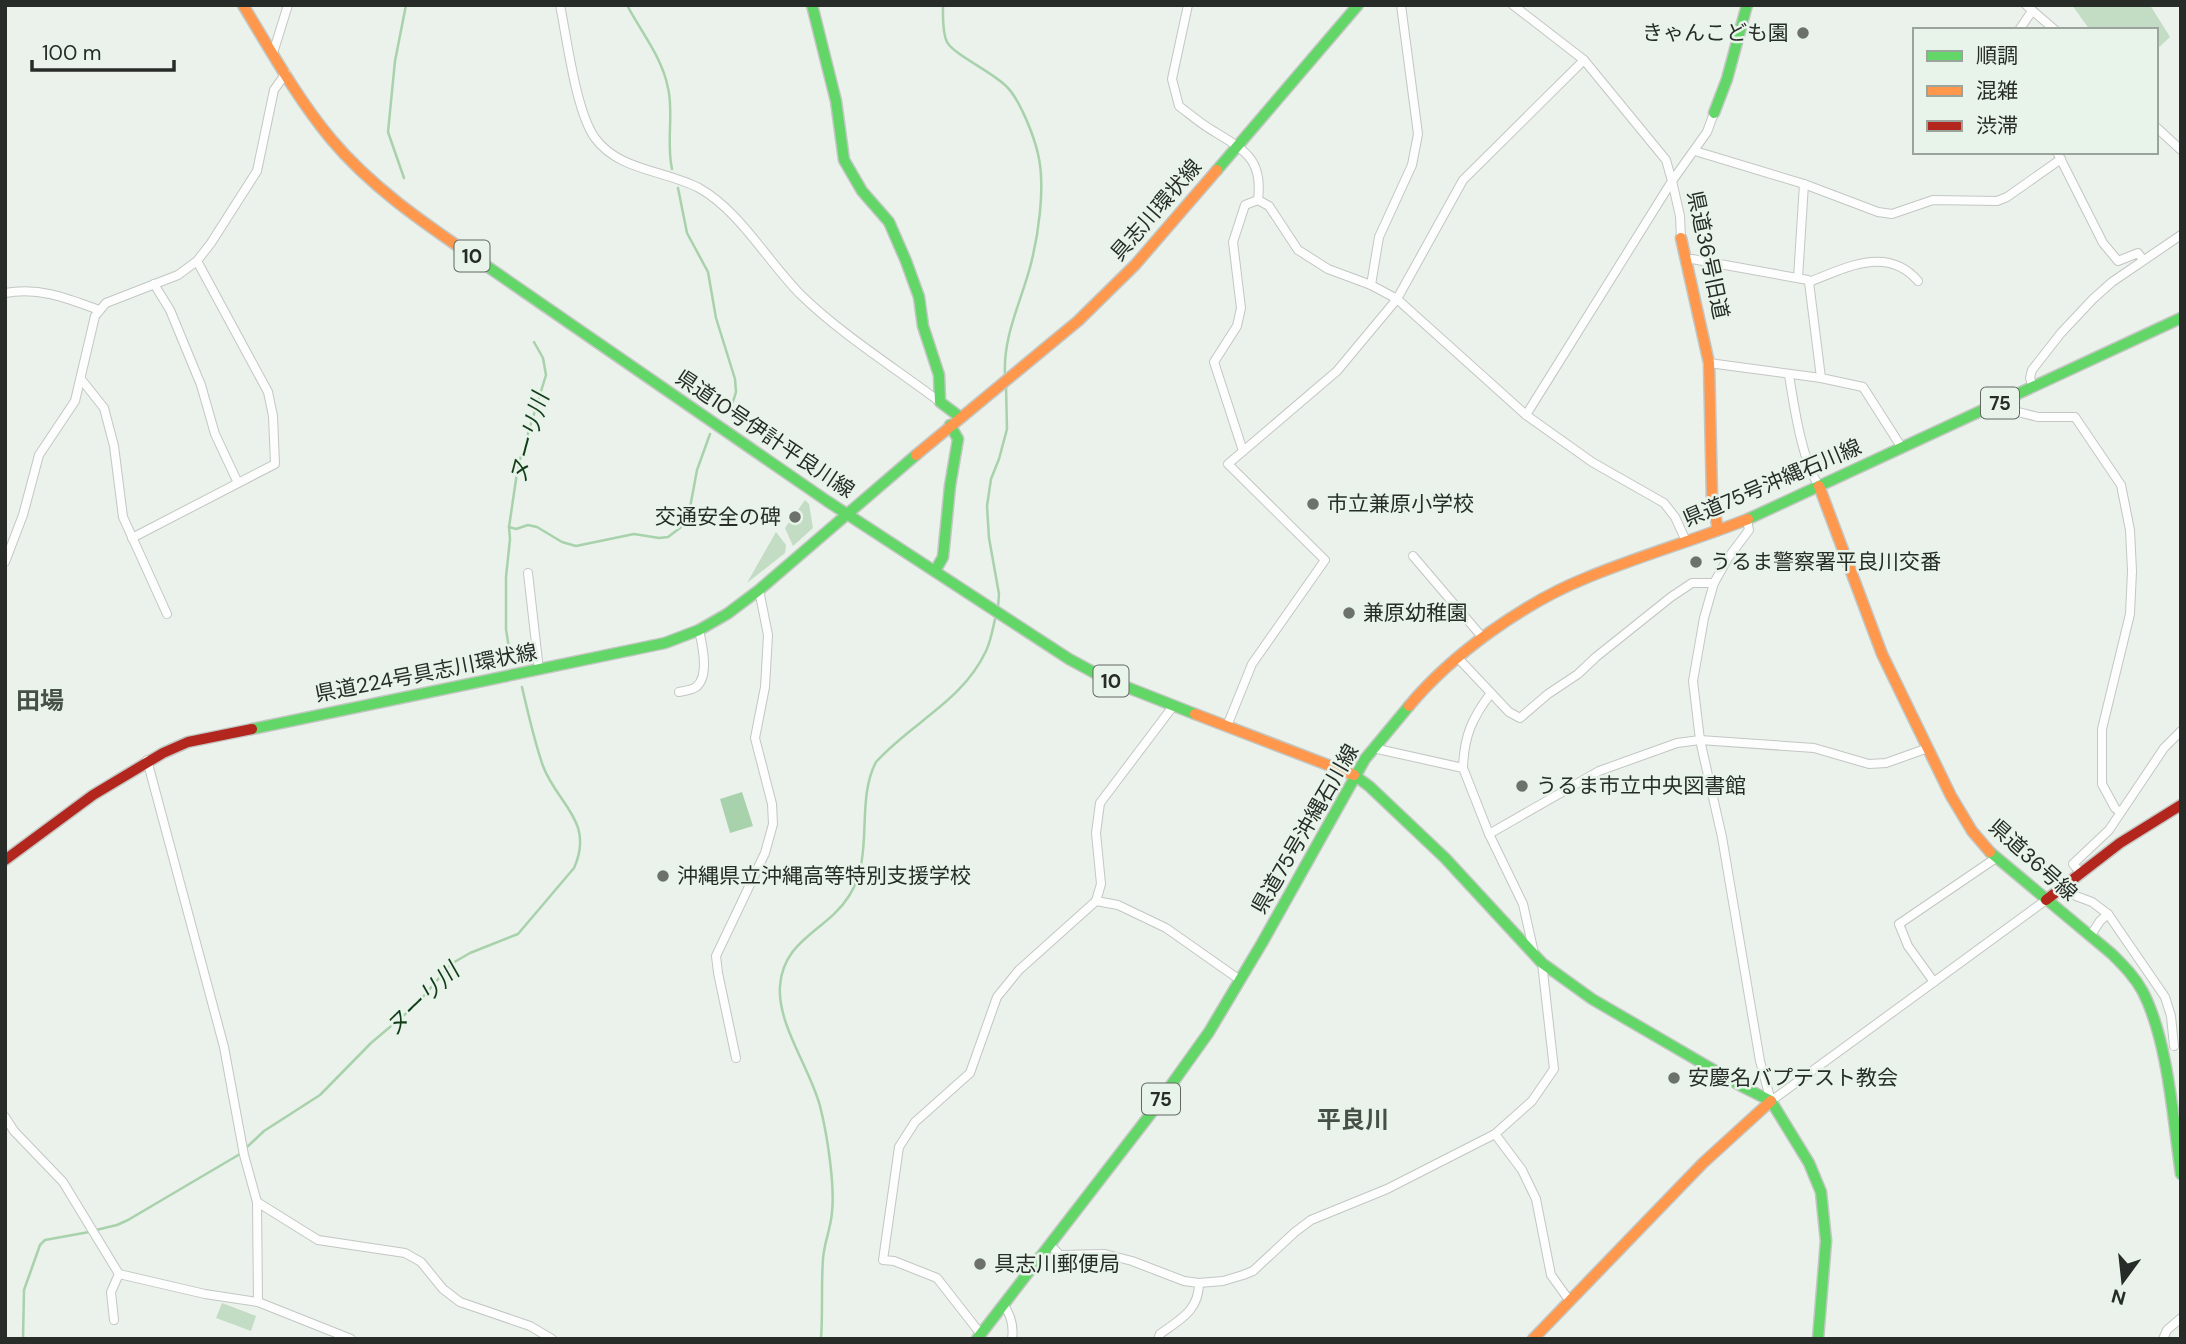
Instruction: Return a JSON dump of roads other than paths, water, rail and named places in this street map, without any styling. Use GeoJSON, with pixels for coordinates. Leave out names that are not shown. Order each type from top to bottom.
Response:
{"type":"FeatureCollection","features":[{"type":"Feature","properties":{"kind":"main road","name":"県道10号伊計平良川線"},"geometry":{"type":"LineString","coordinates":[[243,5],[303,101],[332,140],[371,180],[410,213],[848,514],[1069,659],[1106,679],[1354,775],[1373,789],[1445,858],[1538,960],[1592,999],[1771,1101]]}},
{"type":"Feature","properties":{"kind":"main road"},"geometry":{"type":"LineString","coordinates":[[812,5],[836,101],[844,160],[862,191],[889,222],[919,297],[923,326],[939,375],[940,402],[960,417]]}},
{"type":"Feature","properties":{"kind":"main road","name":"具志川環状線"},"geometry":{"type":"LineString","coordinates":[[848,514],[1110,292],[1358,5]]}},
{"type":"Feature","properties":{"kind":"main road","name":"県道36号旧道"},"geometry":{"type":"LineString","coordinates":[[1714,113],[1727,79],[1747,5]]}},
{"type":"Feature","properties":{"kind":"main road","name":"県道36号旧道"},"geometry":{"type":"LineString","coordinates":[[1681,238],[1709,363],[1712,498],[1718,530]]}},
{"type":"Feature","properties":{"kind":"main road","name":"県道75号沖縄石川線"},"geometry":{"type":"LineString","coordinates":[[979,1336],[1149,1116],[1209,1032],[1316,848],[1354,775],[1373,748],[1412,702],[1458,658],[1533,604],[1585,578],[1747,520],[2181,318]]}},
{"type":"Feature","properties":{"kind":"main road"},"geometry":{"type":"LineString","coordinates":[[935,571],[943,557],[958,439],[950,425]]}},
{"type":"Feature","properties":{"kind":"main road","name":"県道36号線"},"geometry":{"type":"LineString","coordinates":[[1819,486],[1882,654],[1951,796],[1967,823],[1996,858],[2091,935],[2130,972],[2142,990],[2162,1047],[2181,1174]]}},
{"type":"Feature","properties":{"kind":"main road","name":"県道224号具志川環状線"},"geometry":{"type":"LineString","coordinates":[[5,860],[102,789],[147,761],[188,742],[666,643],[699,630],[727,614],[759,590],[848,514]]}},
{"type":"Feature","properties":{"kind":"main road"},"geometry":{"type":"LineString","coordinates":[[2046,900],[2141,828],[2181,804]]}},
{"type":"Feature","properties":{"kind":"main road"},"geometry":{"type":"LineString","coordinates":[[1533,1339],[1703,1163],[1771,1101],[1809,1163],[1824,1204],[1826,1241],[1818,1339]]}},
{"type":"Feature","properties":{"kind":"street"},"geometry":{"type":"LineString","coordinates":[[273,52],[288,5]]}},
{"type":"Feature","properties":{"kind":"street"},"geometry":{"type":"LineString","coordinates":[[559,5],[581,107],[592,134],[603,147],[620,159],[688,183],[713,197],[813,306],[940,402]]}},
{"type":"Feature","properties":{"kind":"street"},"geometry":{"type":"LineString","coordinates":[[1188,5],[1172,79],[1179,106],[1238,146],[1251,158],[1260,180],[1258,200]]}},
{"type":"Feature","properties":{"kind":"street"},"geometry":{"type":"LineString","coordinates":[[1371,285],[1378,237],[1412,165],[1418,134],[1401,5]]}},
{"type":"Feature","properties":{"kind":"street"},"geometry":{"type":"LineString","coordinates":[[1513,5],[1584,60],[1665,160],[1672,181],[1526,415]]}},
{"type":"Feature","properties":{"kind":"street"},"geometry":{"type":"LineString","coordinates":[[2020,28],[2029,8],[2052,28]]}},
{"type":"Feature","properties":{"kind":"street"},"geometry":{"type":"LineString","coordinates":[[1227,726],[1252,664],[1325,561],[1228,464],[1337,371],[1397,299],[1463,180],[1584,60]]}},
{"type":"Feature","properties":{"kind":"street"},"geometry":{"type":"LineString","coordinates":[[5,562],[23,515],[39,455],[75,401],[95,316],[106,303],[178,275],[197,261],[257,171],[274,90],[285,73]]}},
{"type":"Feature","properties":{"kind":"street","name":"県道36号旧道"},"geometry":{"type":"LineString","coordinates":[[1681,238],[1680,216],[1672,181],[1707,132],[1714,113]]}},
{"type":"Feature","properties":{"kind":"street"},"geometry":{"type":"LineString","coordinates":[[2158,129],[2181,150]]}},
{"type":"Feature","properties":{"kind":"street"},"geometry":{"type":"LineString","coordinates":[[1695,151],[1804,184],[1878,212],[1892,214],[1933,200],[1997,201],[2007,197],[2059,156],[2103,243],[2118,261],[2138,253],[2143,260]]}},
{"type":"Feature","properties":{"kind":"street"},"geometry":{"type":"LineString","coordinates":[[1798,278],[1804,184]]}},
{"type":"Feature","properties":{"kind":"street"},"geometry":{"type":"LineString","coordinates":[[1242,451],[1214,362],[1237,326],[1241,308],[1233,242],[1245,205],[1258,200],[1269,206],[1298,250],[1328,270],[1371,285],[1397,299],[1526,415],[1592,462],[1664,503],[1675,517],[1686,541]]}},
{"type":"Feature","properties":{"kind":"street"},"geometry":{"type":"LineString","coordinates":[[2033,387],[2030,378],[2032,370],[2061,333],[2112,282],[2181,235]]}},
{"type":"Feature","properties":{"kind":"street"},"geometry":{"type":"LineString","coordinates":[[1686,261],[1692,259],[1809,282]]}},
{"type":"Feature","properties":{"kind":"street"},"geometry":{"type":"LineString","coordinates":[[132,538],[275,464],[272,404],[268,392],[197,261]]}},
{"type":"Feature","properties":{"kind":"street"},"geometry":{"type":"LineString","coordinates":[[1809,282],[1846,267],[1886,261],[1899,264],[1918,281]]}},
{"type":"Feature","properties":{"kind":"street"},"geometry":{"type":"LineString","coordinates":[[1809,282],[1821,378]]}},
{"type":"Feature","properties":{"kind":"street"},"geometry":{"type":"LineString","coordinates":[[154,284],[170,310],[201,384],[215,434],[238,483]]}},
{"type":"Feature","properties":{"kind":"street"},"geometry":{"type":"LineString","coordinates":[[5,293],[43,292],[99,310]]}},
{"type":"Feature","properties":{"kind":"street"},"geometry":{"type":"LineString","coordinates":[[1709,363],[1821,378],[1863,387],[1902,448]]}},
{"type":"Feature","properties":{"kind":"street"},"geometry":{"type":"LineString","coordinates":[[1789,375],[1805,454],[1819,486]]}},
{"type":"Feature","properties":{"kind":"street"},"geometry":{"type":"LineString","coordinates":[[81,379],[91,388],[104,408],[114,446],[123,517],[167,614]]}},
{"type":"Feature","properties":{"kind":"street"},"geometry":{"type":"LineString","coordinates":[[2007,399],[2018,412],[2038,417],[2075,417],[2122,485],[2130,530],[2130,614],[2102,729],[2102,784],[2120,812]]}},
{"type":"Feature","properties":{"kind":"street"},"geometry":{"type":"LineString","coordinates":[[1747,520],[1749,530],[1714,583],[1704,618],[1693,681],[1700,740],[1722,837],[1760,1061],[1771,1101],[2046,900]]}},
{"type":"Feature","properties":{"kind":"street"},"geometry":{"type":"LineString","coordinates":[[1412,556],[1483,638]]}},
{"type":"Feature","properties":{"kind":"street"},"geometry":{"type":"LineString","coordinates":[[528,573],[539,670]]}},
{"type":"Feature","properties":{"kind":"street"},"geometry":{"type":"LineString","coordinates":[[1458,658],[1509,712],[1520,718],[1671,597],[1692,583],[1714,583]]}},
{"type":"Feature","properties":{"kind":"street"},"geometry":{"type":"LineString","coordinates":[[736,1059],[716,956],[765,853],[773,824],[772,804],[755,738],[765,687],[768,635],[759,590]]}},
{"type":"Feature","properties":{"kind":"street"},"geometry":{"type":"LineString","coordinates":[[679,692],[696,687],[701,679],[705,658],[699,630]]}},
{"type":"Feature","properties":{"kind":"street"},"geometry":{"type":"LineString","coordinates":[[1050,1245],[1060,1255],[1105,1254],[1132,1261],[1184,1281],[1223,1281],[1253,1271],[1311,1220],[1387,1189],[1495,1134],[1532,1101],[1554,1069],[1538,960],[1523,904],[1489,834],[1463,768],[1468,731],[1475,715],[1491,693]]}},
{"type":"Feature","properties":{"kind":"street"},"geometry":{"type":"LineString","coordinates":[[979,1336],[937,1278],[894,1261],[883,1260],[899,1147],[915,1122],[970,1073],[997,997],[1018,970],[1096,901],[1101,884],[1096,833],[1100,803],[1174,705]]}},
{"type":"Feature","properties":{"kind":"street"},"geometry":{"type":"LineString","coordinates":[[2080,872],[2073,864],[2109,830],[2164,748],[2181,731]]}},
{"type":"Feature","properties":{"kind":"street"},"geometry":{"type":"LineString","coordinates":[[1489,834],[1599,771],[1677,743],[1700,740],[1814,748],[1869,764],[1886,763],[1928,748]]}},
{"type":"Feature","properties":{"kind":"street"},"geometry":{"type":"LineString","coordinates":[[1373,748],[1463,768]]}},
{"type":"Feature","properties":{"kind":"street"},"geometry":{"type":"LineString","coordinates":[[147,761],[224,1047],[244,1155],[257,1202],[258,1302]]}},
{"type":"Feature","properties":{"kind":"street"},"geometry":{"type":"LineString","coordinates":[[1934,982],[1908,946],[1899,924],[1996,858]]}},
{"type":"Feature","properties":{"kind":"street"},"geometry":{"type":"LineString","coordinates":[[2076,896],[2092,902],[2108,914],[2165,997],[2177,1045],[2162,1047]]}},
{"type":"Feature","properties":{"kind":"street"},"geometry":{"type":"LineString","coordinates":[[1096,901],[1118,905],[1166,928],[1240,980]]}},
{"type":"Feature","properties":{"kind":"street"},"geometry":{"type":"LineString","coordinates":[[2091,935],[2108,914]]}},
{"type":"Feature","properties":{"kind":"street"},"geometry":{"type":"LineString","coordinates":[[5,1117],[14,1131],[63,1182],[119,1274],[205,1294],[258,1302],[351,1339]]}},
{"type":"Feature","properties":{"kind":"street"},"geometry":{"type":"LineString","coordinates":[[1495,1134],[1522,1170],[1536,1199],[1551,1275],[1569,1300]]}},
{"type":"Feature","properties":{"kind":"street"},"geometry":{"type":"LineString","coordinates":[[257,1202],[318,1241],[405,1253],[421,1262],[443,1289],[460,1302],[530,1326],[552,1339]]}},
{"type":"Feature","properties":{"kind":"street"},"geometry":{"type":"LineString","coordinates":[[114,1320],[111,1292],[119,1274]]}},
{"type":"Feature","properties":{"kind":"street"},"geometry":{"type":"LineString","coordinates":[[1158,1339],[1160,1334],[1190,1310],[1199,1295],[1199,1283]]}},
{"type":"Feature","properties":{"kind":"street"},"geometry":{"type":"LineString","coordinates":[[1003,1304],[1010,1313],[1012,1339]]}},
{"type":"Feature","properties":{"kind":"street"},"geometry":{"type":"LineString","coordinates":[[2164,1339],[2167,1329],[2181,1318]]}},
{"type":"Feature","properties":{"kind":"waterway","name":"ヌーリ川"},"geometry":{"type":"LineString","coordinates":[[404,178],[388,132],[395,61],[406,5]]}},
{"type":"Feature","properties":{"kind":"waterway"},"geometry":{"type":"LineString","coordinates":[[627,5],[656,55],[665,77],[670,98],[672,169]]}},
{"type":"Feature","properties":{"kind":"waterway"},"geometry":{"type":"LineString","coordinates":[[943,5],[947,42],[957,52],[1001,81],[1012,93],[1030,128],[1040,167],[1040,213],[1035,244],[1006,348],[1005,375]]}},
{"type":"Feature","properties":{"kind":"waterway"},"geometry":{"type":"LineString","coordinates":[[678,188],[687,233],[708,272],[716,318],[735,379],[736,392],[731,408],[726,413]]}},
{"type":"Feature","properties":{"kind":"waterway","name":"ヌーリ川"},"geometry":{"type":"LineString","coordinates":[[511,662],[506,629],[509,527],[518,466],[546,375],[543,358],[534,342]]}},
{"type":"Feature","properties":{"kind":"waterway"},"geometry":{"type":"LineString","coordinates":[[998,608],[999,594],[989,538],[987,506],[991,479],[1007,429],[1006,385]]}},
{"type":"Feature","properties":{"kind":"waterway"},"geometry":{"type":"LineString","coordinates":[[509,527],[537,527],[562,542],[576,546],[634,534],[668,537],[680,528],[689,513],[697,470],[710,434]]}},
{"type":"Feature","properties":{"kind":"waterway"},"geometry":{"type":"LineString","coordinates":[[821,1339],[823,1259],[833,1201],[828,1144],[815,1091],[789,1031],[780,1001],[783,970],[797,946],[840,908],[857,880],[863,847],[867,794],[876,762],[964,684],[986,651],[996,615]]}},
{"type":"Feature","properties":{"kind":"waterway","name":"ヌーリ川"},"geometry":{"type":"LineString","coordinates":[[246,1148],[264,1131],[320,1095],[371,1043],[416,1005],[451,964],[470,953],[518,934],[574,868],[580,838],[577,825],[543,766],[522,687]]}},
{"type":"Feature","properties":{"kind":"waterway","name":"ヌーリ川"},"geometry":{"type":"LineString","coordinates":[[96,1230],[128,1220],[240,1154]]}},
{"type":"Feature","properties":{"kind":"waterway","name":"ヌーリ川"},"geometry":{"type":"LineString","coordinates":[[23,1339],[24,1290],[40,1245],[45,1240],[89,1232]]}},
{"type":"Feature","properties":{"kind":"place","name":"きゃんこども園"},"geometry":{"type":"Point","coordinates":[1803,33]}},
{"type":"Feature","properties":{"kind":"place","name":"市立兼原小学校"},"geometry":{"type":"Point","coordinates":[1313,504]}},
{"type":"Feature","properties":{"kind":"place","name":"交通安全の碑"},"geometry":{"type":"Point","coordinates":[795,517]}},
{"type":"Feature","properties":{"kind":"place","name":"うるま警察署平良川交番"},"geometry":{"type":"Point","coordinates":[1696,562]}},
{"type":"Feature","properties":{"kind":"place","name":"兼原幼稚園"},"geometry":{"type":"Point","coordinates":[1349,613]}},
{"type":"Feature","properties":{"kind":"place","name":"うるま市立中央図書館"},"geometry":{"type":"Point","coordinates":[1522,786]}},
{"type":"Feature","properties":{"kind":"place","name":"沖縄県立沖縄高等特別支援学校"},"geometry":{"type":"Point","coordinates":[663,876]}},
{"type":"Feature","properties":{"kind":"place","name":"安慶名バプテスト教会"},"geometry":{"type":"Point","coordinates":[1674,1078]}},
{"type":"Feature","properties":{"kind":"place","name":"具志川郵便局"},"geometry":{"type":"Point","coordinates":[980,1264]}},
{"type":"Feature","properties":{"kind":"district","name":"田場"},"geometry":{"type":"Point","coordinates":[40,700]}},
{"type":"Feature","properties":{"kind":"district","name":"平良川"},"geometry":{"type":"Point","coordinates":[1353,1119]}}]}
